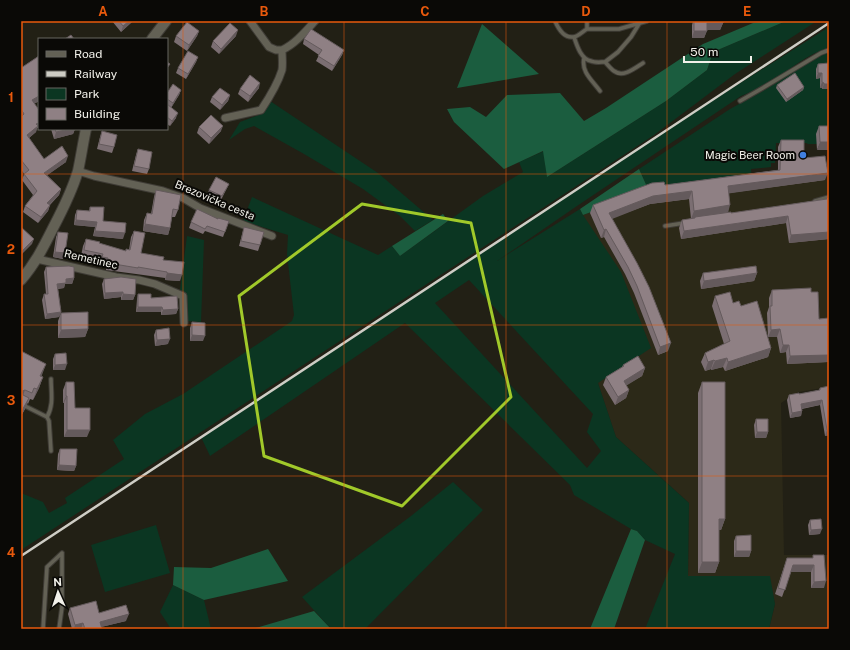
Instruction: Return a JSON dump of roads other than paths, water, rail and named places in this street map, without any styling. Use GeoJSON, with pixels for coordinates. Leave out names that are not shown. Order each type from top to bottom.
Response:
{"type":"FeatureCollection","features":[{"type":"Feature","properties":{"kind":"main road"},"geometry":{"type":"LineString","coordinates":[[153,38],[166,21]]}},
{"type":"Feature","properties":{"kind":"main road"},"geometry":{"type":"LineString","coordinates":[[21,280],[37,259],[64,207],[78,171],[86,130]]}},
{"type":"Feature","properties":{"kind":"street"},"geometry":{"type":"LineString","coordinates":[[250,21],[270,47],[276,50],[282,50],[288,47],[316,21]]}},
{"type":"Feature","properties":{"kind":"street"},"geometry":{"type":"LineString","coordinates":[[226,118],[261,110],[270,97],[282,70],[282,50]]}},
{"type":"Feature","properties":{"kind":"street","name":"Brezovička cesta"},"geometry":{"type":"LineString","coordinates":[[78,171],[94,176],[163,191],[182,198],[200,208],[272,236]]}},
{"type":"Feature","properties":{"kind":"street","name":"Remetinec"},"geometry":{"type":"LineString","coordinates":[[37,259],[155,284],[183,296],[184,323]]}},
{"type":"Feature","properties":{"kind":"lane"},"geometry":{"type":"LineString","coordinates":[[554,21],[558,28],[566,35],[574,37],[587,29],[619,29],[646,21]]}},
{"type":"Feature","properties":{"kind":"lane"},"geometry":{"type":"LineString","coordinates":[[587,21],[587,29]]}},
{"type":"Feature","properties":{"kind":"lane"},"geometry":{"type":"LineString","coordinates":[[605,62],[618,52],[631,37],[638,24]]}},
{"type":"Feature","properties":{"kind":"lane"},"geometry":{"type":"LineString","coordinates":[[574,37],[579,51],[584,58],[591,61],[605,62],[618,74],[626,73],[643,63]]}},
{"type":"Feature","properties":{"kind":"lane"},"geometry":{"type":"LineString","coordinates":[[740,101],[821,53],[829,50]]}},
{"type":"Feature","properties":{"kind":"lane"},"geometry":{"type":"LineString","coordinates":[[584,58],[583,68],[600,91]]}},
{"type":"Feature","properties":{"kind":"lane"},"geometry":{"type":"LineString","coordinates":[[812,202],[829,197]]}},
{"type":"Feature","properties":{"kind":"lane"},"geometry":{"type":"LineString","coordinates":[[666,226],[689,223]]}},
{"type":"Feature","properties":{"kind":"lane"},"geometry":{"type":"LineString","coordinates":[[47,417],[52,402],[51,379]]}},
{"type":"Feature","properties":{"kind":"lane"},"geometry":{"type":"LineString","coordinates":[[21,404],[47,417],[50,421],[51,451]]}},
{"type":"Feature","properties":{"kind":"lane"},"geometry":{"type":"LineString","coordinates":[[43,629],[47,567],[62,553],[62,607],[59,629]]}},
{"type":"Feature","properties":{"kind":"railway"},"geometry":{"type":"LineString","coordinates":[[21,556],[829,23]]}},
{"type":"Feature","properties":{"kind":"place","name":"Magic Beer Room"},"geometry":{"type":"Point","coordinates":[803,155]}}]}
